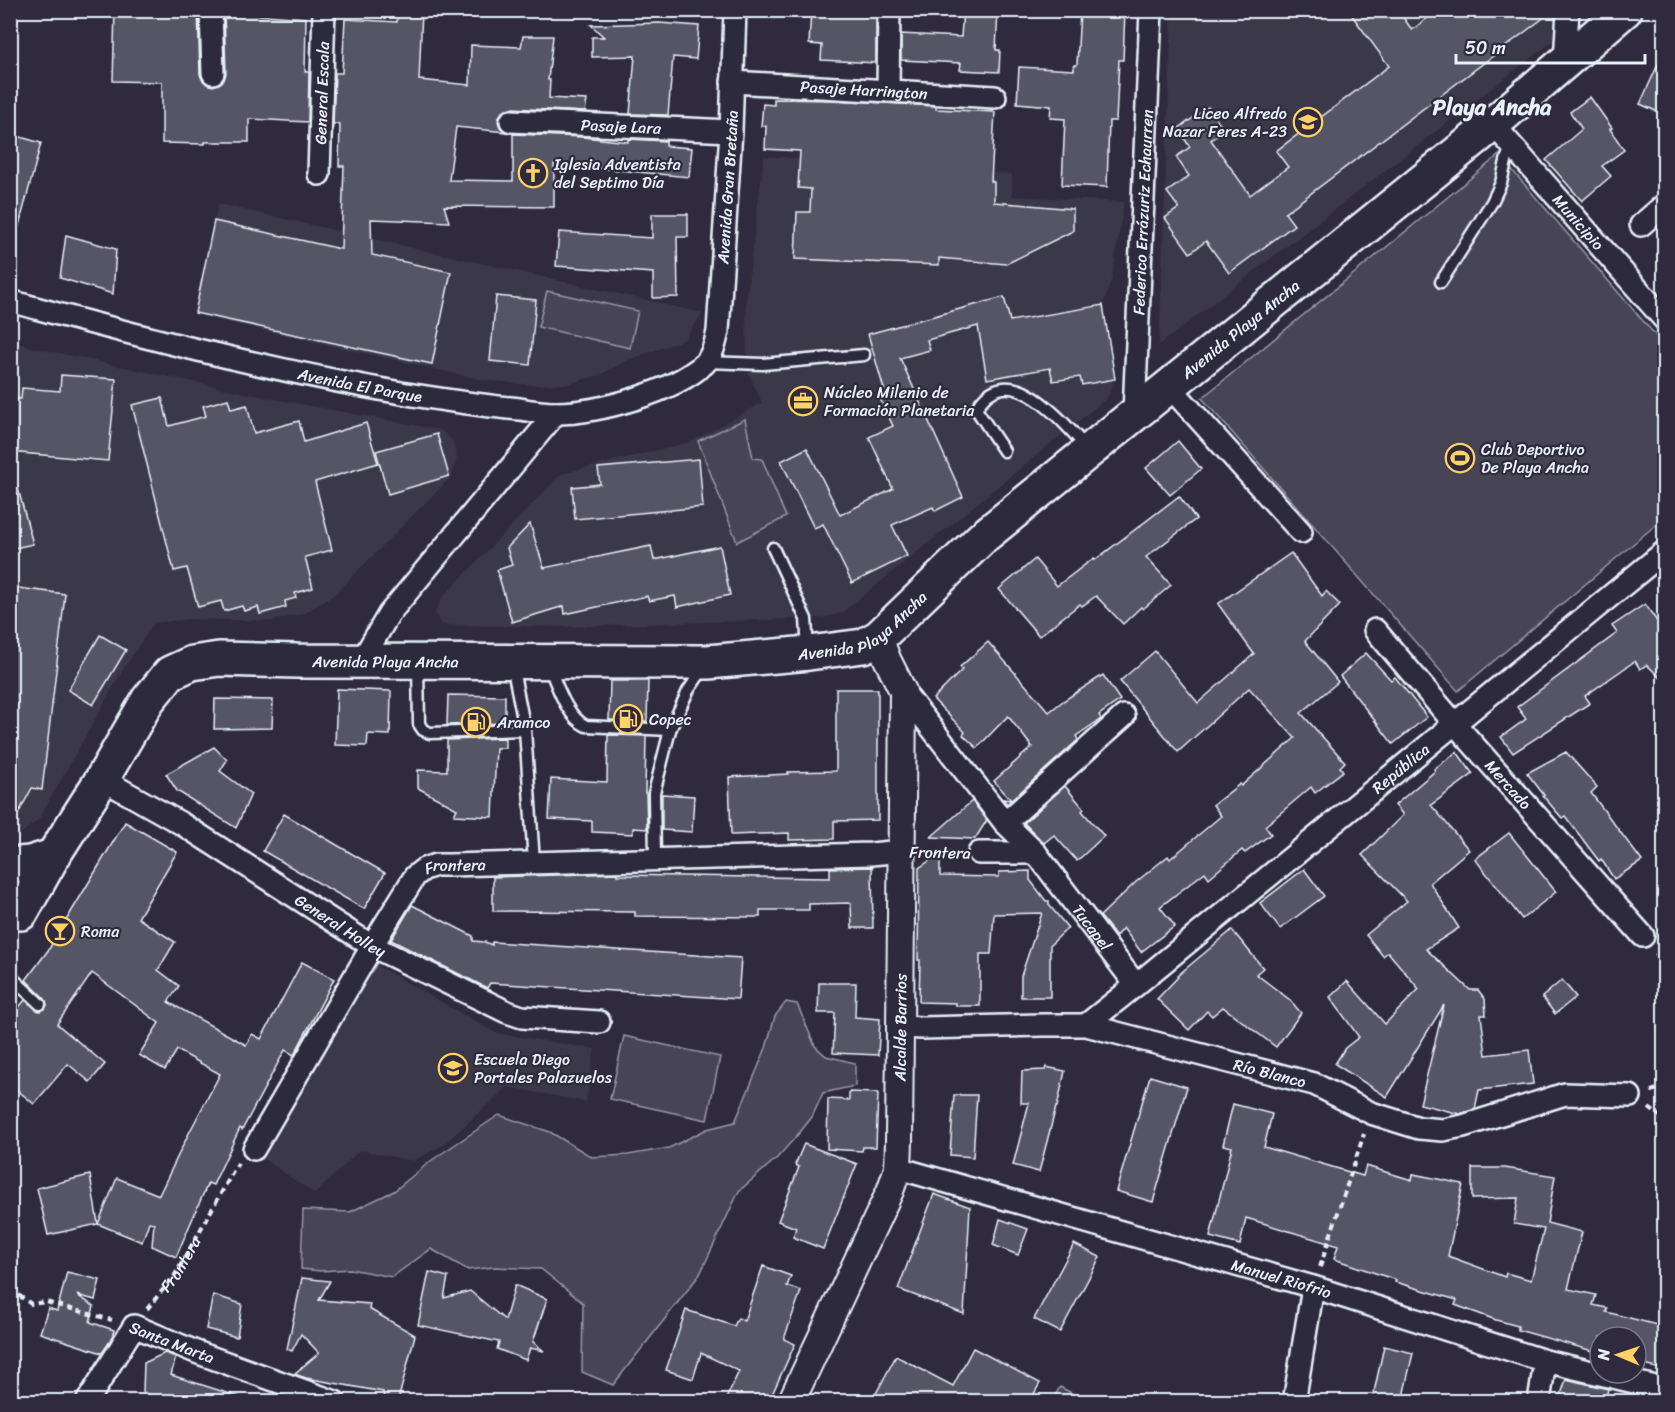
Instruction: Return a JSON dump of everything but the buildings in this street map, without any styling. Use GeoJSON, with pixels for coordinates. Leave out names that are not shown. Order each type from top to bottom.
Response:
{"type":"FeatureCollection","features":[{"type":"Feature","properties":{"kind":"main road","name":"Avenida Playa Ancha"},"geometry":{"type":"LineString","coordinates":[[16,912],[102,779],[148,700],[170,674],[192,663],[219,659],[708,662],[863,646],[879,637],[983,537],[1134,414],[1502,136],[1565,62],[1625,10]]}},
{"type":"Feature","properties":{"kind":"main road"},"geometry":{"type":"LineString","coordinates":[[10,865],[30,863],[53,856]]}},
{"type":"Feature","properties":{"kind":"street"},"geometry":{"type":"LineString","coordinates":[[211,10],[213,73]]}},
{"type":"Feature","properties":{"kind":"street","name":"General Escala"},"geometry":{"type":"LineString","coordinates":[[320,174],[324,10]]}},
{"type":"Feature","properties":{"kind":"street","name":"Avenida Gran Bretaña"},"geometry":{"type":"LineString","coordinates":[[706,362],[718,331],[731,131],[735,10]]}},
{"type":"Feature","properties":{"kind":"street"},"geometry":{"type":"LineString","coordinates":[[888,91],[889,10]]}},
{"type":"Feature","properties":{"kind":"street","name":"Federico Errázuriz Echaurren"},"geometry":{"type":"LineString","coordinates":[[1134,414],[1150,10]]}},
{"type":"Feature","properties":{"kind":"street"},"geometry":{"type":"LineString","coordinates":[[1565,62],[1568,10]]}},
{"type":"Feature","properties":{"kind":"street","name":"Pasaje Harrington"},"geometry":{"type":"LineString","coordinates":[[732,82],[995,97]]}},
{"type":"Feature","properties":{"kind":"street","name":"Pasaje Lara"},"geometry":{"type":"LineString","coordinates":[[511,121],[731,131]]}},
{"type":"Feature","properties":{"kind":"street","name":"Municipio"},"geometry":{"type":"LineString","coordinates":[[1502,136],[1665,320]]}},
{"type":"Feature","properties":{"kind":"street"},"geometry":{"type":"LineString","coordinates":[[1641,225],[1665,205]]}},
{"type":"Feature","properties":{"kind":"street","name":"Avenida El Parque"},"geometry":{"type":"LineString","coordinates":[[10,301],[175,345],[361,386],[471,404],[556,413],[597,408],[639,397],[664,388],[706,362]]}},
{"type":"Feature","properties":{"kind":"street"},"geometry":{"type":"LineString","coordinates":[[1170,387],[1301,532]]}},
{"type":"Feature","properties":{"kind":"street"},"geometry":{"type":"LineString","coordinates":[[362,660],[389,615],[556,413]]}},
{"type":"Feature","properties":{"kind":"street","name":"República"},"geometry":{"type":"LineString","coordinates":[[1136,985],[1665,552]]}},
{"type":"Feature","properties":{"kind":"street","name":"Mercado"},"geometry":{"type":"LineString","coordinates":[[1375,630],[1643,936]]}},
{"type":"Feature","properties":{"kind":"street","name":"Alcalde Barrios"},"geometry":{"type":"LineString","coordinates":[[790,1401],[890,1191],[898,1168],[903,691],[879,637]]}},
{"type":"Feature","properties":{"kind":"street","name":"Tucapel"},"geometry":{"type":"LineString","coordinates":[[903,691],[1005,823],[1036,853],[1136,985]]}},
{"type":"Feature","properties":{"kind":"street"},"geometry":{"type":"LineString","coordinates":[[1005,823],[1124,716]]}},
{"type":"Feature","properties":{"kind":"street","name":"General Holley"},"geometry":{"type":"LineString","coordinates":[[102,779],[182,824],[372,946],[522,1017],[600,1022]]}},
{"type":"Feature","properties":{"kind":"street","name":"Frontera"},"geometry":{"type":"LineString","coordinates":[[254,1149],[372,946],[416,876],[424,869],[435,865],[872,854],[902,851]]}},
{"type":"Feature","properties":{"kind":"street","name":"Frontera"},"geometry":{"type":"LineString","coordinates":[[979,853],[1036,853]]}},
{"type":"Feature","properties":{"kind":"street"},"geometry":{"type":"LineString","coordinates":[[1086,1025],[1136,985]]}},
{"type":"Feature","properties":{"kind":"street","name":"Río Blanco"},"geometry":{"type":"LineString","coordinates":[[901,1027],[1086,1025],[1314,1084],[1371,1113],[1419,1128],[1443,1130],[1463,1126],[1565,1094],[1630,1096]]}},
{"type":"Feature","properties":{"kind":"street","name":"Manuel Riofrio"},"geometry":{"type":"LineString","coordinates":[[898,1168],[1313,1287],[1545,1361],[1665,1389]]}},
{"type":"Feature","properties":{"kind":"street"},"geometry":{"type":"LineString","coordinates":[[1294,1401],[1313,1287]]}},
{"type":"Feature","properties":{"kind":"street"},"geometry":{"type":"LineString","coordinates":[[87,1401],[134,1326]]}},
{"type":"Feature","properties":{"kind":"street","name":"Santa Marta"},"geometry":{"type":"LineString","coordinates":[[134,1326],[196,1352],[335,1401]]}},
{"type":"Feature","properties":{"kind":"street"},"geometry":{"type":"LineString","coordinates":[[1539,1401],[1545,1361]]}},
{"type":"Feature","properties":{"kind":"lane"},"geometry":{"type":"LineString","coordinates":[[1441,282],[1492,202],[1501,183],[1507,156],[1502,136]]}},
{"type":"Feature","properties":{"kind":"lane"},"geometry":{"type":"LineString","coordinates":[[706,362],[763,364],[864,355]]}},
{"type":"Feature","properties":{"kind":"lane"},"geometry":{"type":"LineString","coordinates":[[1004,451],[976,409],[991,392],[1004,388],[1017,388],[1032,395],[1089,450]]}},
{"type":"Feature","properties":{"kind":"lane"},"geometry":{"type":"LineString","coordinates":[[773,548],[806,619],[809,653]]}},
{"type":"Feature","properties":{"kind":"lane"},"geometry":{"type":"LineString","coordinates":[[418,661],[419,724],[423,730],[430,733],[525,730]]}},
{"type":"Feature","properties":{"kind":"lane"},"geometry":{"type":"LineString","coordinates":[[512,661],[525,730],[534,862]]}},
{"type":"Feature","properties":{"kind":"lane"},"geometry":{"type":"LineString","coordinates":[[547,661],[560,691],[578,722],[586,726],[670,730]]}},
{"type":"Feature","properties":{"kind":"lane"},"geometry":{"type":"LineString","coordinates":[[655,859],[654,793],[670,730],[688,691],[708,662]]}},
{"type":"Feature","properties":{"kind":"lane"},"geometry":{"type":"LineString","coordinates":[[10,976],[40,1004]]}},
{"type":"Feature","properties":{"kind":"path","name":"Frontera"},"geometry":{"type":"LineString","coordinates":[[902,851],[979,853]]}},
{"type":"Feature","properties":{"kind":"path"},"geometry":{"type":"LineString","coordinates":[[1313,1287],[1371,1113]]}},
{"type":"Feature","properties":{"kind":"path","name":"Frontera"},"geometry":{"type":"LineString","coordinates":[[134,1326],[175,1275],[248,1145],[254,1149]]}},
{"type":"Feature","properties":{"kind":"path","name":"Santa Marta"},"geometry":{"type":"LineString","coordinates":[[10,1289],[31,1304],[46,1302],[134,1326]]}},
{"type":"Feature","properties":{"kind":"shaded area","name":"Liceo Alfredo Nazar Feres A-23"},"geometry":{"type":"Polygon","coordinates":[[[1172,11],[1555,11],[1553,41],[1159,345],[1172,11]]]}},
{"type":"Feature","properties":{"kind":"shaded area","name":"Club Deportivo De Playa Ancha"},"geometry":{"type":"Polygon","coordinates":[[[1499,155],[1664,345],[1664,518],[1458,691],[1202,398],[1499,155]]]}},
{"type":"Feature","properties":{"kind":"shaded area"},"geometry":{"type":"Polygon","coordinates":[[[764,156],[1012,174],[1012,196],[1124,202],[1112,279],[1103,305],[1115,379],[1107,398],[842,613],[823,618],[562,627],[442,625],[435,613],[441,599],[561,474],[690,442],[762,403],[747,370],[746,299],[764,156]]]}},
{"type":"Feature","properties":{"kind":"shaded area"},"geometry":{"type":"Polygon","coordinates":[[[218,204],[703,313],[684,340],[628,360],[600,375],[568,384],[531,385],[483,380],[195,315],[218,204]]]}},
{"type":"Feature","properties":{"kind":"shaded area"},"geometry":{"type":"Polygon","coordinates":[[[547,291],[638,311],[630,348],[538,327],[547,291]]]}},
{"type":"Feature","properties":{"kind":"shaded area"},"geometry":{"type":"Polygon","coordinates":[[[11,341],[274,399],[441,430],[453,441],[457,458],[451,477],[335,594],[305,613],[272,621],[190,619],[154,623],[124,668],[39,819],[16,838],[11,839],[11,341]]]}},
{"type":"Feature","properties":{"kind":"shaded area"},"geometry":{"type":"Polygon","coordinates":[[[745,419],[753,458],[762,459],[786,517],[737,542],[698,441],[745,419]]]}},
{"type":"Feature","properties":{"kind":"shaded area","name":"Escuela Diego Portales Palazuelos"},"geometry":{"type":"Polygon","coordinates":[[[376,965],[496,1033],[595,1049],[586,1102],[508,1087],[443,1145],[413,1161],[360,1150],[315,1194],[262,1158],[376,965]]]}},
{"type":"Feature","properties":{"kind":"shaded area"},"geometry":{"type":"Polygon","coordinates":[[[786,1002],[797,1004],[815,1046],[826,1056],[855,1063],[855,1086],[823,1093],[812,1117],[801,1131],[777,1158],[739,1191],[700,1274],[613,1385],[582,1372],[583,1303],[541,1269],[494,1267],[468,1270],[431,1249],[392,1277],[350,1269],[321,1271],[301,1269],[303,1210],[350,1212],[394,1191],[432,1160],[499,1115],[550,1132],[592,1157],[628,1155],[669,1148],[707,1129],[735,1122],[766,1048],[775,1016],[786,1002]]]}},
{"type":"Feature","properties":{"kind":"shaded area"},"geometry":{"type":"Polygon","coordinates":[[[624,1036],[720,1057],[707,1120],[610,1099],[624,1036]]]}},
{"type":"Feature","properties":{"kind":"shaded area"},"geometry":{"type":"Polygon","coordinates":[[[1060,1387],[1087,1401],[1052,1401],[1060,1387]]]}},
{"type":"Feature","properties":{"kind":"place","name":"Liceo Alfredo Nazar Feres A-23"},"geometry":{"type":"Point","coordinates":[1308,122]}},
{"type":"Feature","properties":{"kind":"place","name":"Iglesia Adventista del Septimo Día"},"geometry":{"type":"Point","coordinates":[533,173]}},
{"type":"Feature","properties":{"kind":"place","name":"Núcleo Milenio de Formación Planetaria"},"geometry":{"type":"Point","coordinates":[803,401]}},
{"type":"Feature","properties":{"kind":"place","name":"Club Deportivo De Playa Ancha"},"geometry":{"type":"Point","coordinates":[1460,458]}},
{"type":"Feature","properties":{"kind":"place","name":"Copec"},"geometry":{"type":"Point","coordinates":[628,719]}},
{"type":"Feature","properties":{"kind":"place","name":"Aramco"},"geometry":{"type":"Point","coordinates":[476,722]}},
{"type":"Feature","properties":{"kind":"place","name":"Roma"},"geometry":{"type":"Point","coordinates":[60,931]}},
{"type":"Feature","properties":{"kind":"place","name":"Escuela Diego Portales Palazuelos"},"geometry":{"type":"Point","coordinates":[453,1068]}},
{"type":"Feature","properties":{"kind":"district","name":"Playa Ancha"},"geometry":{"type":"Point","coordinates":[1492,107]}}]}
